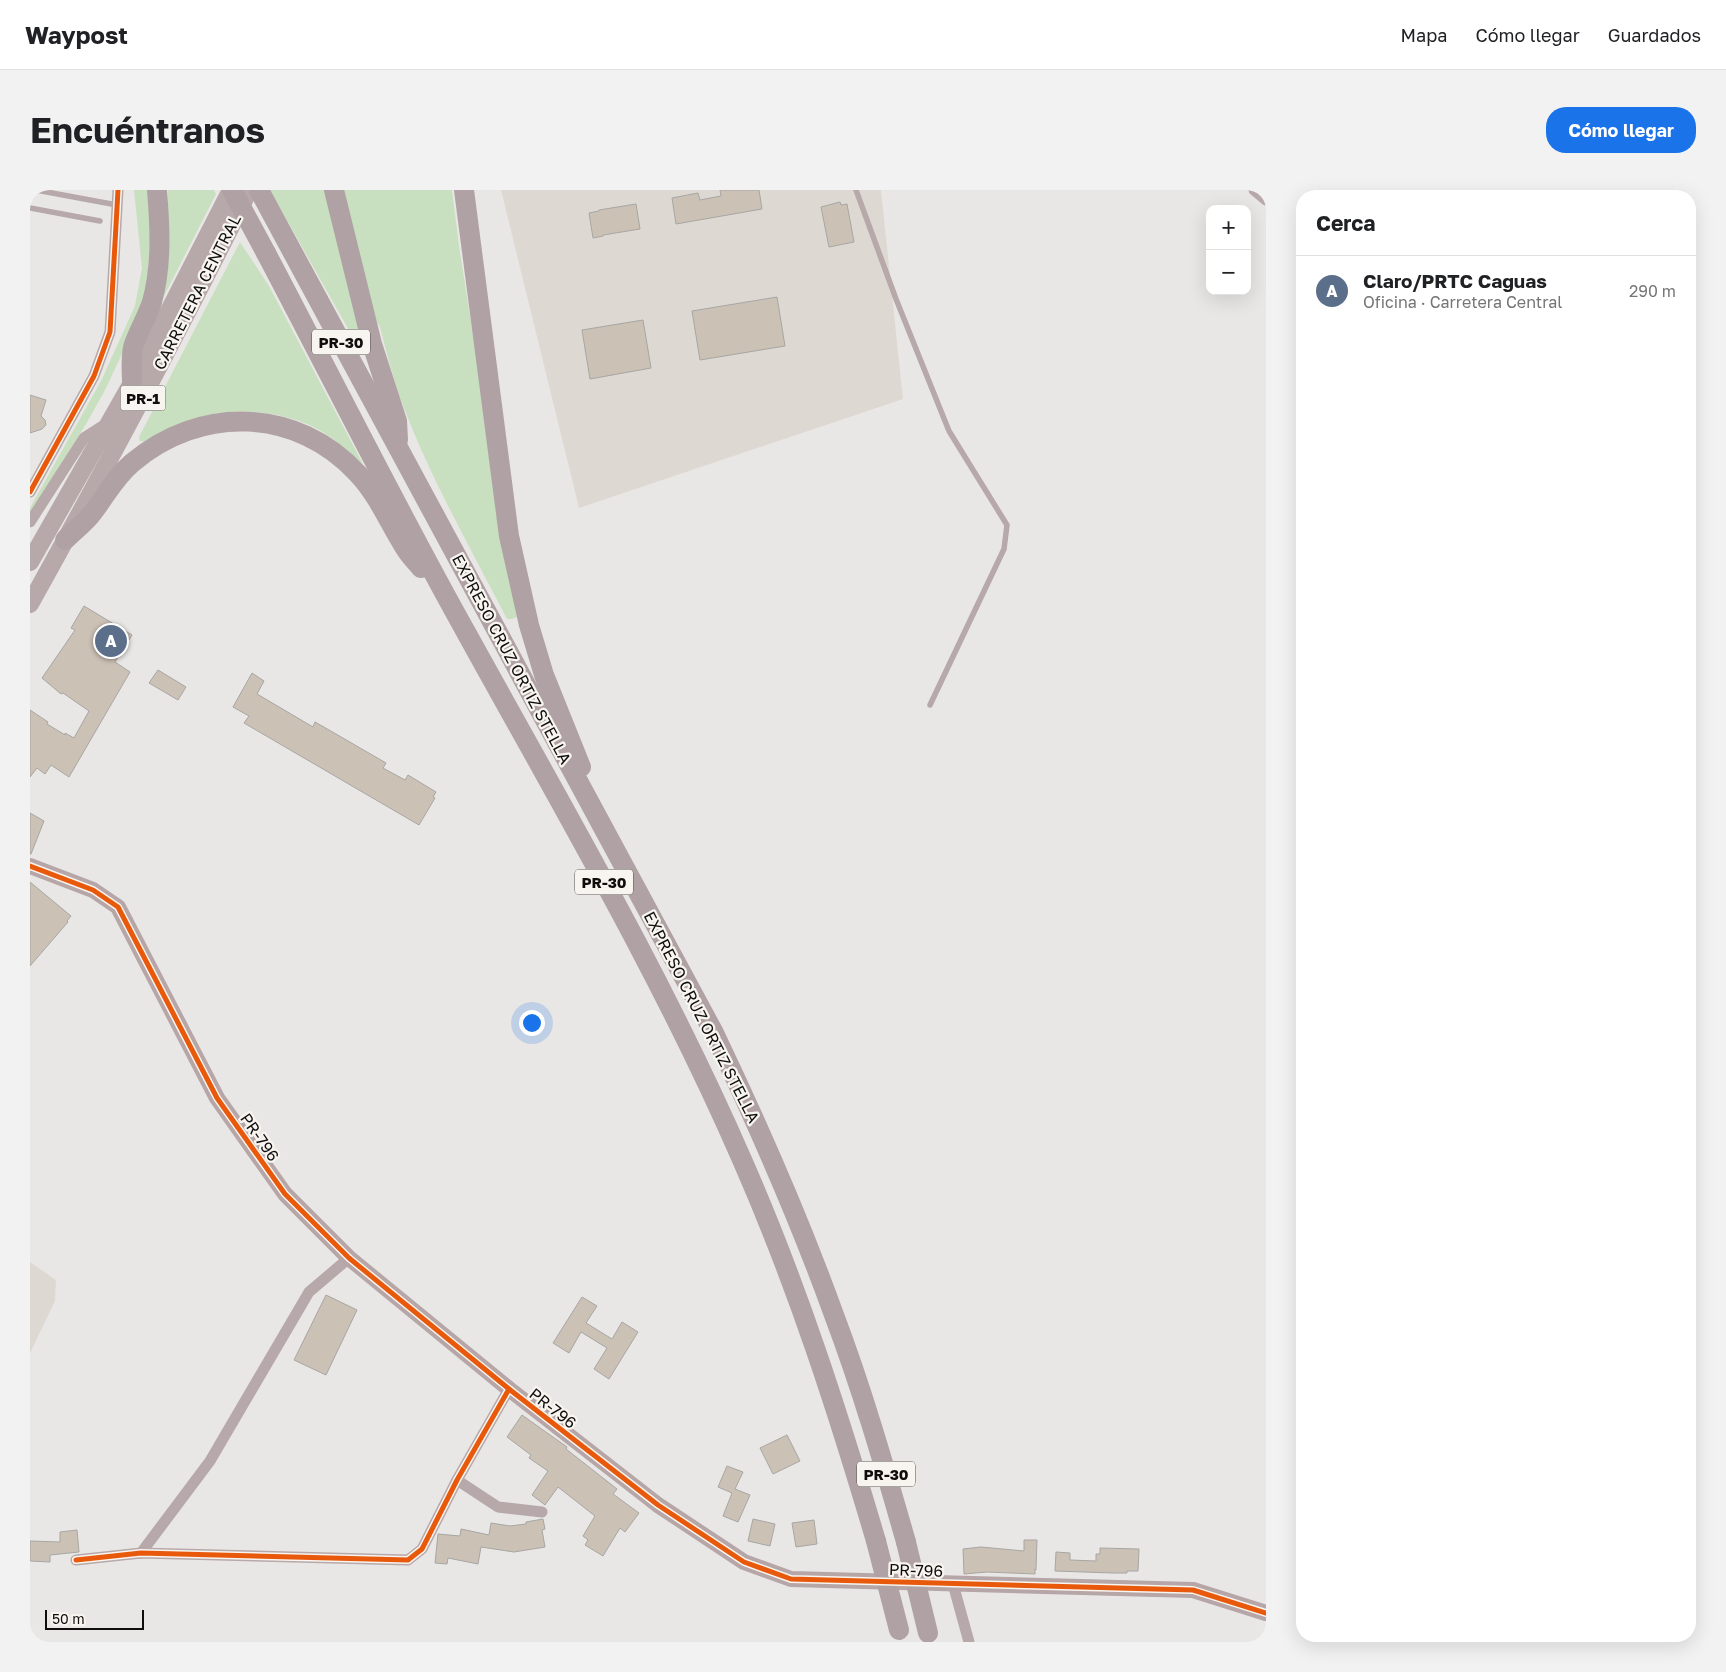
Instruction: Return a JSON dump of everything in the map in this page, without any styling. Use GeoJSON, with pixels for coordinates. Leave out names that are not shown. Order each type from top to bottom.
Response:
{"type":"FeatureCollection","features":[{"type":"Feature","properties":{"kind":"highway"},"geometry":{"type":"LineString","coordinates":[[132,383],[133,346],[152,302],[157,278],[159,245],[157,190]]}},
{"type":"Feature","properties":{"kind":"highway","name":"EXPRESO CRUZ ORTIZ STELLA"},"geometry":{"type":"LineString","coordinates":[[232,190],[449,602],[638,944],[693,1052],[744,1162],[808,1327],[837,1414],[876,1541],[900,1636]]}},
{"type":"Feature","properties":{"kind":"highway","name":"EXPRESO CRUZ ORTIZ STELLA"},"geometry":{"type":"LineString","coordinates":[[260,190],[714,1033],[774,1162],[838,1324],[906,1542],[929,1637]]}},
{"type":"Feature","properties":{"kind":"highway"},"geometry":{"type":"LineString","coordinates":[[334,190],[372,344],[397,421],[398,449]]}},
{"type":"Feature","properties":{"kind":"highway"},"geometry":{"type":"LineString","coordinates":[[464,190],[509,536],[544,676],[570,735],[605,832]]}},
{"type":"Feature","properties":{"kind":"highway"},"geometry":{"type":"LineString","coordinates":[[65,540],[90,516],[105,494],[132,463],[149,450],[174,436],[199,427],[219,423],[252,422],[274,424],[302,432],[324,444],[358,474],[386,515],[405,549],[449,602]]}},
{"type":"Feature","properties":{"kind":"main road","name":"CARRETERA CENTRAL"},"geometry":{"type":"LineString","coordinates":[[30,562],[132,383],[232,190]]}},
{"type":"Feature","properties":{"kind":"main road","name":"CARRETERA CENTRAL"},"geometry":{"type":"LineString","coordinates":[[30,604],[137,409],[204,282],[249,190]]}},
{"type":"Feature","properties":{"kind":"street"},"geometry":{"type":"LineString","coordinates":[[30,492],[94,376],[110,332],[118,190]]}},
{"type":"Feature","properties":{"kind":"street"},"geometry":{"type":"LineString","coordinates":[[1254,190],[1266,200]]}},
{"type":"Feature","properties":{"kind":"street"},"geometry":{"type":"LineString","coordinates":[[30,522],[84,438],[111,420]]}},
{"type":"Feature","properties":{"kind":"street","name":"PR-796"},"geometry":{"type":"LineString","coordinates":[[30,866],[93,890],[118,907],[217,1098],[285,1194],[348,1258],[509,1389],[658,1505],[744,1562],[791,1579],[1193,1590],[1266,1614]]}},
{"type":"Feature","properties":{"kind":"street"},"geometry":{"type":"LineString","coordinates":[[141,1553],[210,1462],[309,1292],[348,1258]]}},
{"type":"Feature","properties":{"kind":"street"},"geometry":{"type":"LineString","coordinates":[[76,1560],[141,1553],[408,1560],[422,1548],[457,1480],[509,1389]]}},
{"type":"Feature","properties":{"kind":"street"},"geometry":{"type":"LineString","coordinates":[[457,1480],[498,1508],[542,1512]]}},
{"type":"Feature","properties":{"kind":"street"},"geometry":{"type":"LineString","coordinates":[[954,1584],[969,1642]]}},
{"type":"Feature","properties":{"kind":"lane"},"geometry":{"type":"LineString","coordinates":[[36,190],[117,205]]}},
{"type":"Feature","properties":{"kind":"lane"},"geometry":{"type":"LineString","coordinates":[[856,190],[896,299],[949,431],[1007,525],[1004,549],[930,705]]}},
{"type":"Feature","properties":{"kind":"lane"},"geometry":{"type":"LineString","coordinates":[[30,208],[100,222]]}},
{"type":"Feature","properties":{"kind":"shaded area"},"geometry":{"type":"Polygon","coordinates":[[[501,190],[881,190],[903,399],[579,508],[501,190]]]}},
{"type":"Feature","properties":{"kind":"shaded area"},"geometry":{"type":"Polygon","coordinates":[[[30,1262],[56,1280],[55,1301],[30,1353],[30,1262]]]}},
{"type":"Feature","properties":{"kind":"green space"},"geometry":{"type":"Polygon","coordinates":[[[134,190],[152,190],[146,303],[105,390],[30,514],[30,508],[101,381],[135,306],[142,268],[134,190]]]}},
{"type":"Feature","properties":{"kind":"green space"},"geometry":{"type":"Polygon","coordinates":[[[168,190],[214,190],[216,194],[163,298],[168,258],[168,190]]]}},
{"type":"Feature","properties":{"kind":"green space"},"geometry":{"type":"Polygon","coordinates":[[[270,190],[328,190],[363,330],[351,334],[270,190]]]}},
{"type":"Feature","properties":{"kind":"green space"},"geometry":{"type":"Polygon","coordinates":[[[344,190],[452,190],[459,246],[517,617],[512,619],[507,619],[452,515],[404,408],[380,327],[375,318],[344,190]]]}},
{"type":"Feature","properties":{"kind":"green space"},"geometry":{"type":"Polygon","coordinates":[[[240,242],[269,286],[363,464],[337,442],[315,427],[294,419],[266,413],[236,412],[207,415],[194,419],[145,442],[140,441],[139,437],[240,242]]]}},
{"type":"Feature","properties":{"kind":"building"},"geometry":{"type":"Polygon","coordinates":[[[720,190],[759,190],[762,209],[676,224],[672,198],[698,193],[700,200],[721,196],[720,190]]]}},
{"type":"Feature","properties":{"kind":"building"},"geometry":{"type":"Polygon","coordinates":[[[840,202],[841,205],[847,204],[854,242],[829,247],[821,207],[840,202]]]}},
{"type":"Feature","properties":{"kind":"building"},"geometry":{"type":"Polygon","coordinates":[[[636,204],[640,229],[593,238],[589,213],[636,204]]]}},
{"type":"Feature","properties":{"kind":"building"},"geometry":{"type":"Polygon","coordinates":[[[777,297],[785,346],[700,360],[692,311],[777,297]]]}},
{"type":"Feature","properties":{"kind":"building"},"geometry":{"type":"Polygon","coordinates":[[[643,320],[651,368],[590,379],[582,330],[643,320]]]}},
{"type":"Feature","properties":{"kind":"building"},"geometry":{"type":"Polygon","coordinates":[[[30,395],[46,400],[41,416],[45,420],[46,425],[42,429],[30,433],[30,395]]]}},
{"type":"Feature","properties":{"kind":"building"},"geometry":{"type":"Polygon","coordinates":[[[84,606],[132,635],[115,662],[130,672],[69,777],[51,765],[45,774],[37,768],[30,777],[30,710],[48,722],[47,724],[74,738],[89,711],[63,693],[61,694],[42,678],[75,630],[71,628],[84,606]]]}},
{"type":"Feature","properties":{"kind":"building"},"geometry":{"type":"Polygon","coordinates":[[[158,670],[186,687],[178,700],[149,683],[158,670]]]}},
{"type":"Feature","properties":{"kind":"building"},"geometry":{"type":"Polygon","coordinates":[[[252,673],[264,681],[257,694],[313,727],[315,722],[386,763],[383,768],[405,780],[408,775],[436,792],[433,797],[435,798],[419,825],[244,723],[249,716],[233,707],[252,673]]]}},
{"type":"Feature","properties":{"kind":"building"},"geometry":{"type":"Polygon","coordinates":[[[30,813],[44,821],[31,854],[30,854],[30,813]]]}},
{"type":"Feature","properties":{"kind":"building"},"geometry":{"type":"Polygon","coordinates":[[[30,882],[71,916],[30,966],[30,882]]]}},
{"type":"Feature","properties":{"kind":"building"},"geometry":{"type":"Polygon","coordinates":[[[326,1295],[357,1310],[326,1375],[294,1360],[326,1295]]]}},
{"type":"Feature","properties":{"kind":"building"},"geometry":{"type":"Polygon","coordinates":[[[582,1297],[597,1306],[586,1323],[612,1339],[622,1322],[638,1332],[609,1379],[594,1369],[607,1348],[581,1332],[569,1353],[553,1343],[582,1297]]]}},
{"type":"Feature","properties":{"kind":"building"},"geometry":{"type":"Polygon","coordinates":[[[522,1415],[567,1447],[566,1449],[617,1489],[613,1494],[639,1513],[625,1532],[620,1528],[603,1556],[585,1545],[588,1540],[583,1536],[595,1516],[558,1487],[545,1505],[532,1495],[548,1471],[529,1458],[531,1455],[507,1437],[522,1415]]]}},
{"type":"Feature","properties":{"kind":"building"},"geometry":{"type":"Polygon","coordinates":[[[787,1435],[800,1461],[773,1474],[760,1448],[787,1435]]]}},
{"type":"Feature","properties":{"kind":"building"},"geometry":{"type":"Polygon","coordinates":[[[727,1466],[743,1472],[735,1489],[750,1495],[738,1522],[723,1516],[732,1493],[718,1487],[727,1466]]]}},
{"type":"Feature","properties":{"kind":"building"},"geometry":{"type":"Polygon","coordinates":[[[543,1519],[545,1529],[542,1530],[545,1547],[514,1552],[481,1547],[478,1564],[448,1558],[447,1564],[435,1563],[438,1534],[460,1536],[461,1529],[489,1535],[491,1523],[510,1526],[543,1519]]]}},
{"type":"Feature","properties":{"kind":"building"},"geometry":{"type":"Polygon","coordinates":[[[753,1519],[775,1524],[770,1546],[748,1541],[753,1519]]]}},
{"type":"Feature","properties":{"kind":"building"},"geometry":{"type":"Polygon","coordinates":[[[814,1520],[817,1544],[796,1547],[792,1523],[814,1520]]]}},
{"type":"Feature","properties":{"kind":"building"},"geometry":{"type":"Polygon","coordinates":[[[77,1530],[79,1552],[50,1555],[50,1562],[30,1561],[30,1541],[60,1542],[60,1532],[77,1530]]]}},
{"type":"Feature","properties":{"kind":"building"},"geometry":{"type":"Polygon","coordinates":[[[1024,1540],[1037,1540],[1035,1574],[987,1572],[964,1574],[963,1549],[981,1547],[1024,1551],[1024,1540]]]}},
{"type":"Feature","properties":{"kind":"building"},"geometry":{"type":"Polygon","coordinates":[[[1100,1548],[1139,1549],[1138,1571],[1113,1573],[1055,1571],[1056,1552],[1070,1553],[1070,1560],[1096,1561],[1096,1554],[1100,1554],[1100,1548]]]}},
{"type":"Feature","properties":{"kind":"cycle path"},"geometry":{"type":"LineString","coordinates":[[30,492],[94,376],[110,332],[118,190]]}},
{"type":"Feature","properties":{"kind":"cycle path"},"geometry":{"type":"LineString","coordinates":[[30,866],[93,890],[118,907],[217,1098],[285,1194],[349,1258],[509,1389],[658,1505],[744,1562],[791,1579],[1193,1590],[1266,1613]]}},
{"type":"Feature","properties":{"kind":"cycle path"},"geometry":{"type":"LineString","coordinates":[[76,1560],[141,1553],[408,1560],[422,1549],[457,1480],[509,1389]]}},
{"type":"Feature","properties":{"kind":"place","name":"Claro/PRTC Caguas"},"geometry":{"type":"Point","coordinates":[111,641]}}]}
